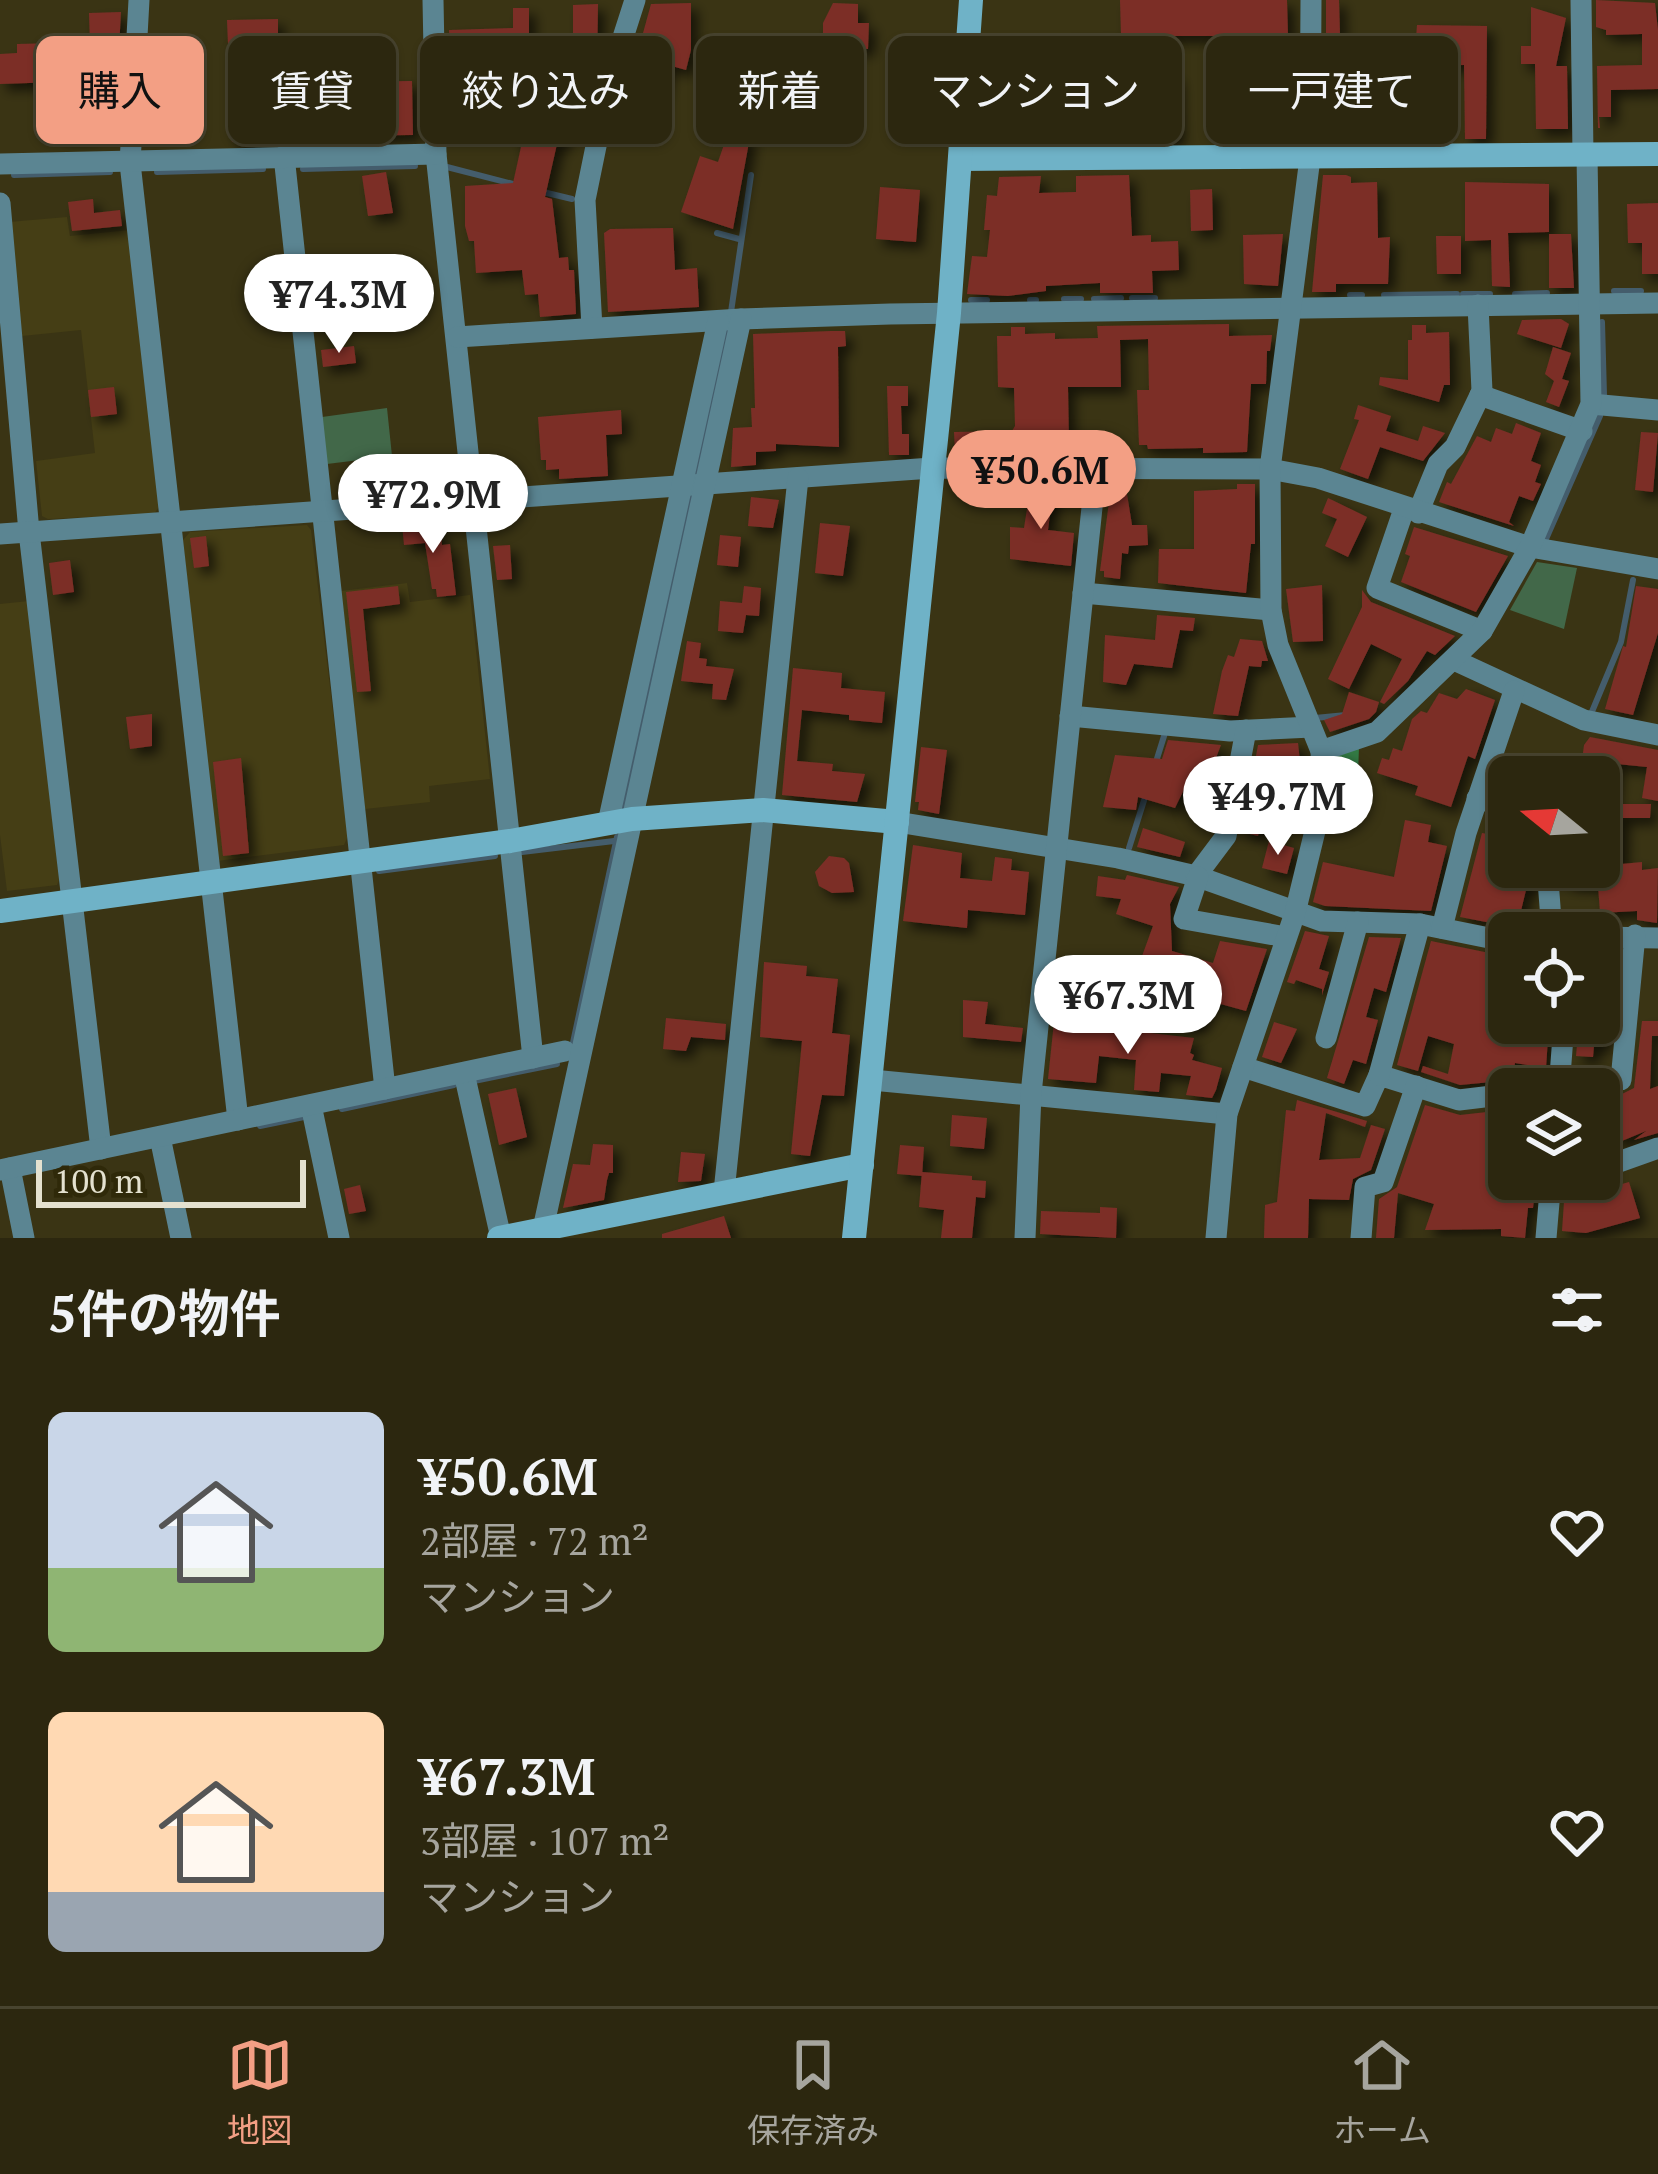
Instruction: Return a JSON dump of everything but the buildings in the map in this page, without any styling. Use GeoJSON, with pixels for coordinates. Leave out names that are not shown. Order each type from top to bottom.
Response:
{"type":"FeatureCollection","features":[{"type":"Feature","properties":{"kind":"street"},"geometry":{"type":"LineString","coordinates":[[139,0],[130,163],[238,1120]]}},
{"type":"Feature","properties":{"kind":"street"},"geometry":{"type":"LineString","coordinates":[[433,0],[436,154],[533,1058]]}},
{"type":"Feature","properties":{"kind":"street"},"geometry":{"type":"LineString","coordinates":[[592,328],[585,200],[610,78],[635,0]]}},
{"type":"Feature","properties":{"kind":"street"},"geometry":{"type":"LineString","coordinates":[[854,1238],[949,313],[971,0]]}},
{"type":"Feature","properties":{"kind":"street"},"geometry":{"type":"LineString","coordinates":[[1216,1238],[1227,1114],[1294,913],[1323,798],[1321,751],[1279,645],[1271,610],[1270,469],[1310,158],[1311,0]]}},
{"type":"Feature","properties":{"kind":"street"},"geometry":{"type":"LineString","coordinates":[[1321,751],[1377,732],[1482,631],[1530,547],[1582,431],[1591,404],[1581,0]]}},
{"type":"Feature","properties":{"kind":"street"},"geometry":{"type":"LineString","coordinates":[[0,164],[436,154]]}},
{"type":"Feature","properties":{"kind":"street"},"geometry":{"type":"LineString","coordinates":[[960,159],[1658,154]]}},
{"type":"Feature","properties":{"kind":"street"},"geometry":{"type":"LineString","coordinates":[[284,156],[385,1089]]}},
{"type":"Feature","properties":{"kind":"street"},"geometry":{"type":"LineString","coordinates":[[0,203],[29,532],[101,1149]]}},
{"type":"Feature","properties":{"kind":"street"},"geometry":{"type":"LineString","coordinates":[[457,337],[729,320],[949,313],[1658,303]]}},
{"type":"Feature","properties":{"kind":"street"},"geometry":{"type":"LineString","coordinates":[[1478,304],[1480,395],[1455,447],[1438,464],[1411,511],[1377,589],[1482,631]]}},
{"type":"Feature","properties":{"kind":"street"},"geometry":{"type":"LineString","coordinates":[[543,1229],[620,821],[729,320]]}},
{"type":"Feature","properties":{"kind":"street"},"geometry":{"type":"LineString","coordinates":[[1480,395],[1582,431]]}},
{"type":"Feature","properties":{"kind":"street"},"geometry":{"type":"LineString","coordinates":[[1591,404],[1658,410]]}},
{"type":"Feature","properties":{"kind":"street"},"geometry":{"type":"LineString","coordinates":[[0,534],[932,468],[1270,469],[1318,478],[1530,547],[1658,568]]}},
{"type":"Feature","properties":{"kind":"street"},"geometry":{"type":"LineString","coordinates":[[1025,1238],[1031,1094],[1096,470]]}},
{"type":"Feature","properties":{"kind":"street"},"geometry":{"type":"LineString","coordinates":[[724,1192],[798,478]]}},
{"type":"Feature","properties":{"kind":"street"},"geometry":{"type":"LineString","coordinates":[[1083,592],[1271,610]]}},
{"type":"Feature","properties":{"kind":"street"},"geometry":{"type":"LineString","coordinates":[[1454,660],[1584,720],[1658,735]]}},
{"type":"Feature","properties":{"kind":"street"},"geometry":{"type":"LineString","coordinates":[[1243,1067],[1365,1106],[1514,691]]}},
{"type":"Feature","properties":{"kind":"street"},"geometry":{"type":"LineString","coordinates":[[1070,716],[1246,730],[1311,727]]}},
{"type":"Feature","properties":{"kind":"street"},"geometry":{"type":"LineString","coordinates":[[1246,730],[1226,836],[1197,877],[1184,920],[1286,937]]}},
{"type":"Feature","properties":{"kind":"street"},"geometry":{"type":"LineString","coordinates":[[1478,798],[1488,801]]}},
{"type":"Feature","properties":{"kind":"street"},"geometry":{"type":"LineString","coordinates":[[0,910],[510,841],[620,821],[764,810],[896,822],[1118,858],[1197,877],[1322,921],[1431,926],[1488,938]]}},
{"type":"Feature","properties":{"kind":"street"},"geometry":{"type":"LineString","coordinates":[[1326,1038],[1358,922]]}},
{"type":"Feature","properties":{"kind":"street"},"geometry":{"type":"LineString","coordinates":[[1621,1080],[1647,936]]}},
{"type":"Feature","properties":{"kind":"street"},"geometry":{"type":"LineString","coordinates":[[24,1238],[5,1169],[565,1052]]}},
{"type":"Feature","properties":{"kind":"street"},"geometry":{"type":"LineString","coordinates":[[464,1073],[500,1238],[862,1165]]}},
{"type":"Feature","properties":{"kind":"street"},"geometry":{"type":"LineString","coordinates":[[1379,1075],[1459,1100],[1488,1097]]}},
{"type":"Feature","properties":{"kind":"street"},"geometry":{"type":"LineString","coordinates":[[872,1081],[1227,1114]]}},
{"type":"Feature","properties":{"kind":"street"},"geometry":{"type":"LineString","coordinates":[[1360,1238],[1366,1187],[1383,1182],[1416,1086]]}},
{"type":"Feature","properties":{"kind":"street"},"geometry":{"type":"LineString","coordinates":[[311,1105],[339,1238]]}},
{"type":"Feature","properties":{"kind":"street"},"geometry":{"type":"LineString","coordinates":[[160,1136],[181,1238]]}},
{"type":"Feature","properties":{"kind":"street"},"geometry":{"type":"LineString","coordinates":[[1620,1162],[1658,1148]]}},
{"type":"Feature","properties":{"kind":"street"},"geometry":{"type":"LineString","coordinates":[[1546,1238],[1550,1200]]}},
{"type":"Feature","properties":{"kind":"shaded area"},"geometry":{"type":"Polygon","coordinates":[[[67,217],[70,236],[130,230],[159,507],[154,514],[42,516],[36,461],[95,453],[81,330],[22,336],[9,222],[67,217]]]}},
{"type":"Feature","properties":{"kind":"shaded area"},"geometry":{"type":"Polygon","coordinates":[[[307,525],[348,836],[344,845],[217,861],[183,540],[190,532],[307,525]]]}},
{"type":"Feature","properties":{"kind":"shaded area"},"geometry":{"type":"Polygon","coordinates":[[[407,583],[410,602],[470,595],[490,779],[429,786],[430,802],[365,809],[341,591],[407,583]]]}},
{"type":"Feature","properties":{"kind":"shaded area"},"geometry":{"type":"Polygon","coordinates":[[[29,601],[59,880],[57,885],[7,891],[0,835],[0,604],[29,601]]]}},
{"type":"Feature","properties":{"kind":"green space"},"geometry":{"type":"Polygon","coordinates":[[[387,408],[392,456],[327,464],[322,417],[387,408]]]}},
{"type":"Feature","properties":{"kind":"green space"},"geometry":{"type":"Polygon","coordinates":[[[1537,562],[1577,568],[1564,629],[1510,610],[1537,562]]]}},
{"type":"Feature","properties":{"kind":"green space"},"geometry":{"type":"Polygon","coordinates":[[[1359,747],[1357,804],[1328,805],[1328,756],[1359,747]]]}},
{"type":"Feature","properties":{"kind":"waterway"},"geometry":{"type":"LineString","coordinates":[[303,169],[415,166]]}},
{"type":"Feature","properties":{"kind":"waterway"},"geometry":{"type":"LineString","coordinates":[[447,167],[513,184]]}},
{"type":"Feature","properties":{"kind":"waterway"},"geometry":{"type":"LineString","coordinates":[[157,172],[263,169]]}},
{"type":"Feature","properties":{"kind":"waterway"},"geometry":{"type":"LineString","coordinates":[[14,175],[110,172]]}},
{"type":"Feature","properties":{"kind":"waterway"},"geometry":{"type":"LineString","coordinates":[[731,312],[751,175]]}},
{"type":"Feature","properties":{"kind":"waterway"},"geometry":{"type":"LineString","coordinates":[[543,192],[572,199]]}},
{"type":"Feature","properties":{"kind":"waterway"},"geometry":{"type":"LineString","coordinates":[[717,233],[739,239]]}},
{"type":"Feature","properties":{"kind":"waterway"},"geometry":{"type":"LineString","coordinates":[[1614,291],[1641,291]]}},
{"type":"Feature","properties":{"kind":"waterway"},"geometry":{"type":"LineString","coordinates":[[1515,294],[1547,293]]}},
{"type":"Feature","properties":{"kind":"waterway"},"geometry":{"type":"LineString","coordinates":[[1384,295],[1457,294]]}},
{"type":"Feature","properties":{"kind":"waterway"},"geometry":{"type":"LineString","coordinates":[[1463,294],[1490,294]]}},
{"type":"Feature","properties":{"kind":"waterway"},"geometry":{"type":"LineString","coordinates":[[1350,295],[1362,295]]}},
{"type":"Feature","properties":{"kind":"waterway"},"geometry":{"type":"LineString","coordinates":[[1094,299],[1121,298]]}},
{"type":"Feature","properties":{"kind":"waterway"},"geometry":{"type":"LineString","coordinates":[[1132,298],[1155,298]]}},
{"type":"Feature","properties":{"kind":"waterway"},"geometry":{"type":"LineString","coordinates":[[1064,299],[1081,299]]}},
{"type":"Feature","properties":{"kind":"waterway"},"geometry":{"type":"LineString","coordinates":[[971,300],[987,300]]}},
{"type":"Feature","properties":{"kind":"waterway"},"geometry":{"type":"LineString","coordinates":[[1030,300],[1036,300]]}},
{"type":"Feature","properties":{"kind":"waterway"},"geometry":{"type":"LineString","coordinates":[[1602,322],[1604,395]]}},
{"type":"Feature","properties":{"kind":"waterway"},"geometry":{"type":"LineString","coordinates":[[695,478],[729,325]]}},
{"type":"Feature","properties":{"kind":"waterway"},"geometry":{"type":"LineString","coordinates":[[1546,539],[1600,416]]}},
{"type":"Feature","properties":{"kind":"waterway"},"geometry":{"type":"LineString","coordinates":[[622,810],[691,495]]}},
{"type":"Feature","properties":{"kind":"waterway"},"geometry":{"type":"LineString","coordinates":[[1591,714],[1621,642],[1633,580]]}},
{"type":"Feature","properties":{"kind":"waterway"},"geometry":{"type":"LineString","coordinates":[[1315,718],[1346,715]]}},
{"type":"Feature","properties":{"kind":"waterway"},"geometry":{"type":"LineString","coordinates":[[1155,765],[1165,733]]}},
{"type":"Feature","properties":{"kind":"waterway"},"geometry":{"type":"LineString","coordinates":[[1129,848],[1146,794]]}},
{"type":"Feature","properties":{"kind":"waterway"},"geometry":{"type":"LineString","coordinates":[[571,1052],[617,837]]}},
{"type":"Feature","properties":{"kind":"waterway"},"geometry":{"type":"LineString","coordinates":[[522,852],[614,841]]}},
{"type":"Feature","properties":{"kind":"waterway"},"geometry":{"type":"LineString","coordinates":[[379,871],[495,856]]}},
{"type":"Feature","properties":{"kind":"waterway"},"geometry":{"type":"LineString","coordinates":[[474,1081],[557,1064]]}},
{"type":"Feature","properties":{"kind":"waterway"},"geometry":{"type":"LineString","coordinates":[[342,1109],[454,1085]]}},
{"type":"Feature","properties":{"kind":"waterway"},"geometry":{"type":"LineString","coordinates":[[260,1126],[304,1117]]}}]}
